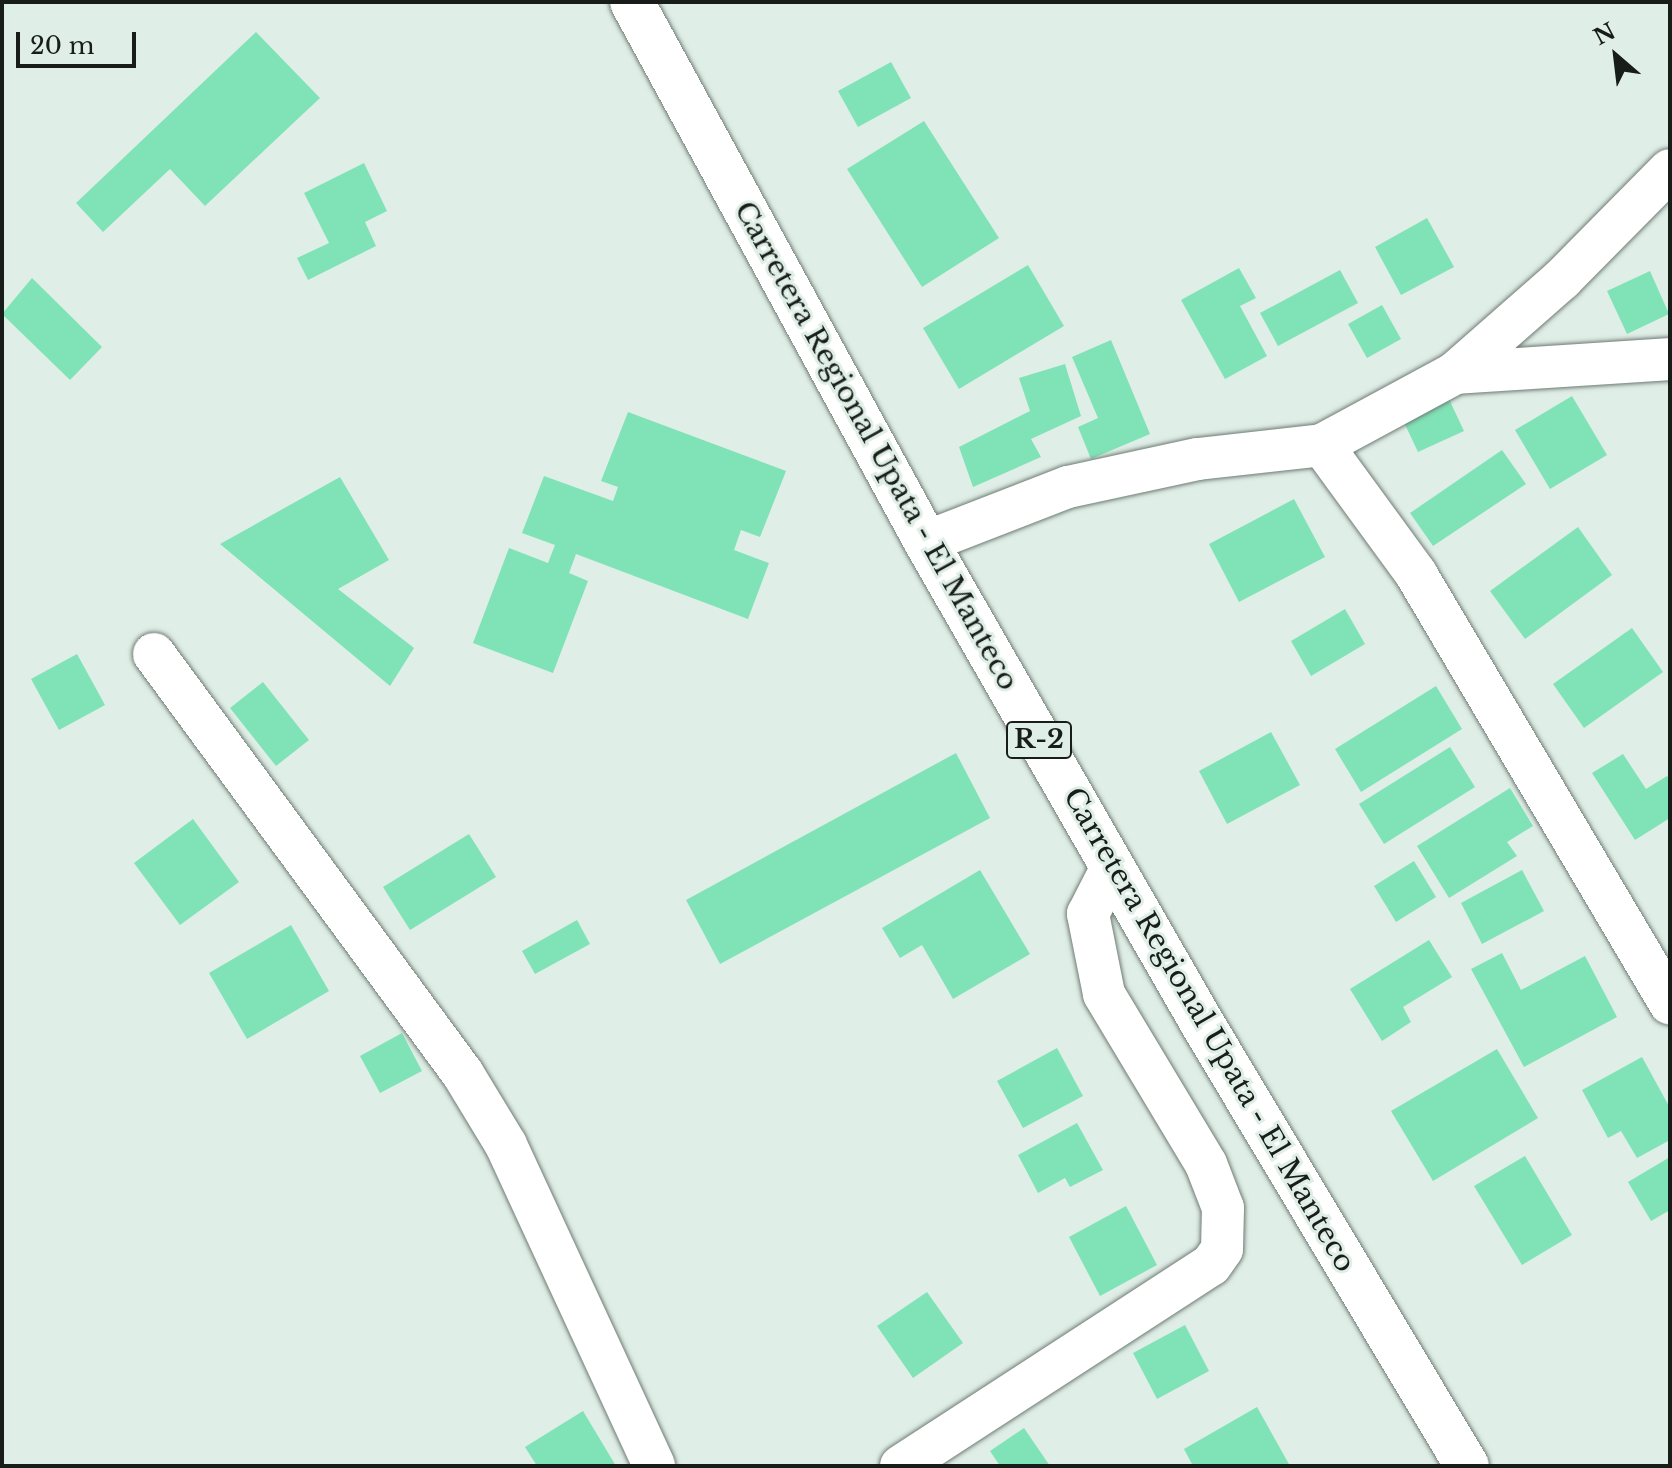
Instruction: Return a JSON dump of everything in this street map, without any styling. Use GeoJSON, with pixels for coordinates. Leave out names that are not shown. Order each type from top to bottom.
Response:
{"type":"FeatureCollection","features":[{"type":"Feature","properties":{"kind":"main road","name":"Carretera Regional Upata - El Manteco"},"geometry":{"type":"LineString","coordinates":[[632,2],[926,542],[1112,867],[1467,1466]]}},
{"type":"Feature","properties":{"kind":"street"},"geometry":{"type":"LineString","coordinates":[[926,542],[1068,487],[1198,459],[1322,445],[1455,373],[1562,279],[1670,170]]}},
{"type":"Feature","properties":{"kind":"street"},"geometry":{"type":"LineString","coordinates":[[1455,373],[1670,359]]}},
{"type":"Feature","properties":{"kind":"street"},"geometry":{"type":"LineString","coordinates":[[1322,445],[1416,574],[1670,1004]]}},
{"type":"Feature","properties":{"kind":"street"},"geometry":{"type":"LineString","coordinates":[[154,654],[463,1074],[506,1145],[654,1466]]}},
{"type":"Feature","properties":{"kind":"street"},"geometry":{"type":"LineString","coordinates":[[901,1466],[1211,1265],[1222,1249],[1223,1208],[1206,1164],[1104,994],[1088,914],[1112,867]]}},
{"type":"Feature","properties":{"kind":"building"},"geometry":{"type":"Polygon","coordinates":[[[256,32],[320,98],[205,206],[170,169],[103,232],[76,203],[256,32]]]}},
{"type":"Feature","properties":{"kind":"building"},"geometry":{"type":"Polygon","coordinates":[[[891,62],[911,98],[858,127],[838,91],[891,62]]]}},
{"type":"Feature","properties":{"kind":"building"},"geometry":{"type":"Polygon","coordinates":[[[924,121],[999,238],[922,287],[847,169],[924,121]]]}},
{"type":"Feature","properties":{"kind":"building"},"geometry":{"type":"Polygon","coordinates":[[[364,163],[387,211],[365,222],[376,246],[308,280],[297,258],[329,243],[304,193],[364,163]]]}},
{"type":"Feature","properties":{"kind":"building"},"geometry":{"type":"Polygon","coordinates":[[[1427,218],[1454,267],[1401,295],[1375,247],[1427,218]]]}},
{"type":"Feature","properties":{"kind":"building"},"geometry":{"type":"Polygon","coordinates":[[[1028,265],[1064,326],[959,389],[923,328],[1028,265]]]}},
{"type":"Feature","properties":{"kind":"building"},"geometry":{"type":"Polygon","coordinates":[[[1239,268],[1256,298],[1240,306],[1267,356],[1225,379],[1181,300],[1239,268]]]}},
{"type":"Feature","properties":{"kind":"building"},"geometry":{"type":"Polygon","coordinates":[[[1340,270],[1358,303],[1278,346],[1260,313],[1340,270]]]}},
{"type":"Feature","properties":{"kind":"building"},"geometry":{"type":"Polygon","coordinates":[[[1650,271],[1669,314],[1627,334],[1607,291],[1650,271]]]}},
{"type":"Feature","properties":{"kind":"building"},"geometry":{"type":"Polygon","coordinates":[[[32,278],[102,347],[70,380],[2,314],[32,278]]]}},
{"type":"Feature","properties":{"kind":"building"},"geometry":{"type":"Polygon","coordinates":[[[1382,305],[1401,339],[1367,358],[1348,324],[1382,305]]]}},
{"type":"Feature","properties":{"kind":"building"},"geometry":{"type":"Polygon","coordinates":[[[1111,340],[1150,434],[1091,459],[1078,427],[1098,418],[1072,357],[1111,340]]]}},
{"type":"Feature","properties":{"kind":"building"},"geometry":{"type":"Polygon","coordinates":[[[1065,364],[1081,416],[1031,439],[1041,457],[973,487],[959,447],[1030,411],[1019,378],[1065,364]]]}},
{"type":"Feature","properties":{"kind":"building"},"geometry":{"type":"Polygon","coordinates":[[[1572,396],[1607,455],[1550,489],[1515,430],[1572,396]]]}},
{"type":"Feature","properties":{"kind":"building"},"geometry":{"type":"Polygon","coordinates":[[[1448,397],[1464,431],[1418,452],[1402,418],[1448,397]]]}},
{"type":"Feature","properties":{"kind":"building"},"geometry":{"type":"Polygon","coordinates":[[[628,412],[786,471],[760,537],[741,530],[734,550],[769,563],[748,619],[576,554],[569,573],[588,581],[553,673],[473,643],[509,548],[548,563],[555,545],[522,533],[544,476],[613,501],[618,487],[601,481],[628,412]]]}},
{"type":"Feature","properties":{"kind":"building"},"geometry":{"type":"Polygon","coordinates":[[[1502,450],[1526,484],[1433,546],[1410,513],[1502,450]]]}},
{"type":"Feature","properties":{"kind":"building"},"geometry":{"type":"Polygon","coordinates":[[[340,477],[389,560],[338,589],[414,648],[390,686],[220,544],[340,477]]]}},
{"type":"Feature","properties":{"kind":"building"},"geometry":{"type":"Polygon","coordinates":[[[1294,499],[1325,557],[1239,602],[1209,544],[1294,499]]]}},
{"type":"Feature","properties":{"kind":"building"},"geometry":{"type":"Polygon","coordinates":[[[1578,527],[1612,575],[1525,639],[1490,591],[1578,527]]]}},
{"type":"Feature","properties":{"kind":"building"},"geometry":{"type":"Polygon","coordinates":[[[1345,609],[1365,644],[1311,676],[1291,641],[1345,609]]]}},
{"type":"Feature","properties":{"kind":"building"},"geometry":{"type":"Polygon","coordinates":[[[1632,628],[1663,672],[1584,728],[1553,684],[1632,628]]]}},
{"type":"Feature","properties":{"kind":"building"},"geometry":{"type":"Polygon","coordinates":[[[77,654],[105,705],[59,730],[31,679],[77,654]]]}},
{"type":"Feature","properties":{"kind":"building"},"geometry":{"type":"Polygon","coordinates":[[[263,682],[309,740],[276,766],[230,708],[263,682]]]}},
{"type":"Feature","properties":{"kind":"building"},"geometry":{"type":"Polygon","coordinates":[[[1436,686],[1462,729],[1361,792],[1335,749],[1436,686]]]}},
{"type":"Feature","properties":{"kind":"building"},"geometry":{"type":"Polygon","coordinates":[[[1271,732],[1300,785],[1227,824],[1199,771],[1271,732]]]}},
{"type":"Feature","properties":{"kind":"building"},"geometry":{"type":"Polygon","coordinates":[[[1450,747],[1475,787],[1384,844],[1359,804],[1450,747]]]}},
{"type":"Feature","properties":{"kind":"building"},"geometry":{"type":"Polygon","coordinates":[[[956,753],[990,818],[720,964],[686,900],[956,753]]]}},
{"type":"Feature","properties":{"kind":"building"},"geometry":{"type":"Polygon","coordinates":[[[1623,754],[1646,789],[1667,776],[1670,780],[1670,818],[1635,840],[1592,773],[1623,754]]]}},
{"type":"Feature","properties":{"kind":"building"},"geometry":{"type":"Polygon","coordinates":[[[1510,788],[1533,826],[1507,842],[1517,856],[1449,898],[1417,846],[1510,788]]]}},
{"type":"Feature","properties":{"kind":"building"},"geometry":{"type":"Polygon","coordinates":[[[193,819],[239,882],[180,925],[134,863],[193,819]]]}},
{"type":"Feature","properties":{"kind":"building"},"geometry":{"type":"Polygon","coordinates":[[[469,834],[496,877],[410,930],[383,887],[469,834]]]}},
{"type":"Feature","properties":{"kind":"building"},"geometry":{"type":"Polygon","coordinates":[[[1414,861],[1436,897],[1396,922],[1374,886],[1414,861]]]}},
{"type":"Feature","properties":{"kind":"building"},"geometry":{"type":"Polygon","coordinates":[[[980,870],[1030,954],[953,999],[922,945],[900,958],[882,928],[980,870]]]}},
{"type":"Feature","properties":{"kind":"building"},"geometry":{"type":"Polygon","coordinates":[[[1522,870],[1544,911],[1482,944],[1461,903],[1522,870]]]}},
{"type":"Feature","properties":{"kind":"building"},"geometry":{"type":"Polygon","coordinates":[[[577,920],[590,944],[535,974],[522,951],[577,920]]]}},
{"type":"Feature","properties":{"kind":"building"},"geometry":{"type":"Polygon","coordinates":[[[291,925],[329,991],[247,1039],[209,973],[291,925]]]}},
{"type":"Feature","properties":{"kind":"building"},"geometry":{"type":"Polygon","coordinates":[[[1429,940],[1452,977],[1403,1007],[1411,1022],[1382,1041],[1350,989],[1429,940]]]}},
{"type":"Feature","properties":{"kind":"building"},"geometry":{"type":"Polygon","coordinates":[[[1502,953],[1521,990],[1585,956],[1617,1017],[1524,1067],[1471,969],[1502,953]]]}},
{"type":"Feature","properties":{"kind":"building"},"geometry":{"type":"Polygon","coordinates":[[[402,1033],[422,1071],[380,1093],[360,1056],[402,1033]]]}},
{"type":"Feature","properties":{"kind":"building"},"geometry":{"type":"Polygon","coordinates":[[[1057,1048],[1083,1096],[1023,1128],[997,1081],[1057,1048]]]}},
{"type":"Feature","properties":{"kind":"building"},"geometry":{"type":"Polygon","coordinates":[[[1497,1049],[1538,1118],[1433,1181],[1391,1111],[1497,1049]]]}},
{"type":"Feature","properties":{"kind":"building"},"geometry":{"type":"Polygon","coordinates":[[[1642,1057],[1670,1108],[1670,1140],[1637,1158],[1621,1131],[1608,1138],[1582,1090],[1642,1057]]]}},
{"type":"Feature","properties":{"kind":"building"},"geometry":{"type":"Polygon","coordinates":[[[1077,1123],[1103,1170],[1070,1187],[1065,1178],[1038,1193],[1018,1155],[1077,1123]]]}},
{"type":"Feature","properties":{"kind":"building"},"geometry":{"type":"Polygon","coordinates":[[[1525,1156],[1572,1235],[1522,1265],[1474,1186],[1525,1156]]]}},
{"type":"Feature","properties":{"kind":"building"},"geometry":{"type":"Polygon","coordinates":[[[1670,1157],[1670,1210],[1651,1221],[1628,1182],[1670,1157]]]}},
{"type":"Feature","properties":{"kind":"building"},"geometry":{"type":"Polygon","coordinates":[[[1126,1206],[1157,1265],[1100,1296],[1069,1237],[1126,1206]]]}},
{"type":"Feature","properties":{"kind":"building"},"geometry":{"type":"Polygon","coordinates":[[[927,1292],[963,1343],[913,1378],[877,1326],[927,1292]]]}},
{"type":"Feature","properties":{"kind":"building"},"geometry":{"type":"Polygon","coordinates":[[[1185,1325],[1209,1371],[1157,1399],[1133,1353],[1185,1325]]]}},
{"type":"Feature","properties":{"kind":"building"},"geometry":{"type":"Polygon","coordinates":[[[1257,1407],[1290,1466],[1193,1466],[1184,1449],[1257,1407]]]}},
{"type":"Feature","properties":{"kind":"building"},"geometry":{"type":"Polygon","coordinates":[[[583,1411],[616,1466],[537,1466],[525,1447],[583,1411]]]}},
{"type":"Feature","properties":{"kind":"building"},"geometry":{"type":"Polygon","coordinates":[[[1024,1428],[1050,1466],[1000,1466],[990,1451],[1024,1428]]]}}]}
